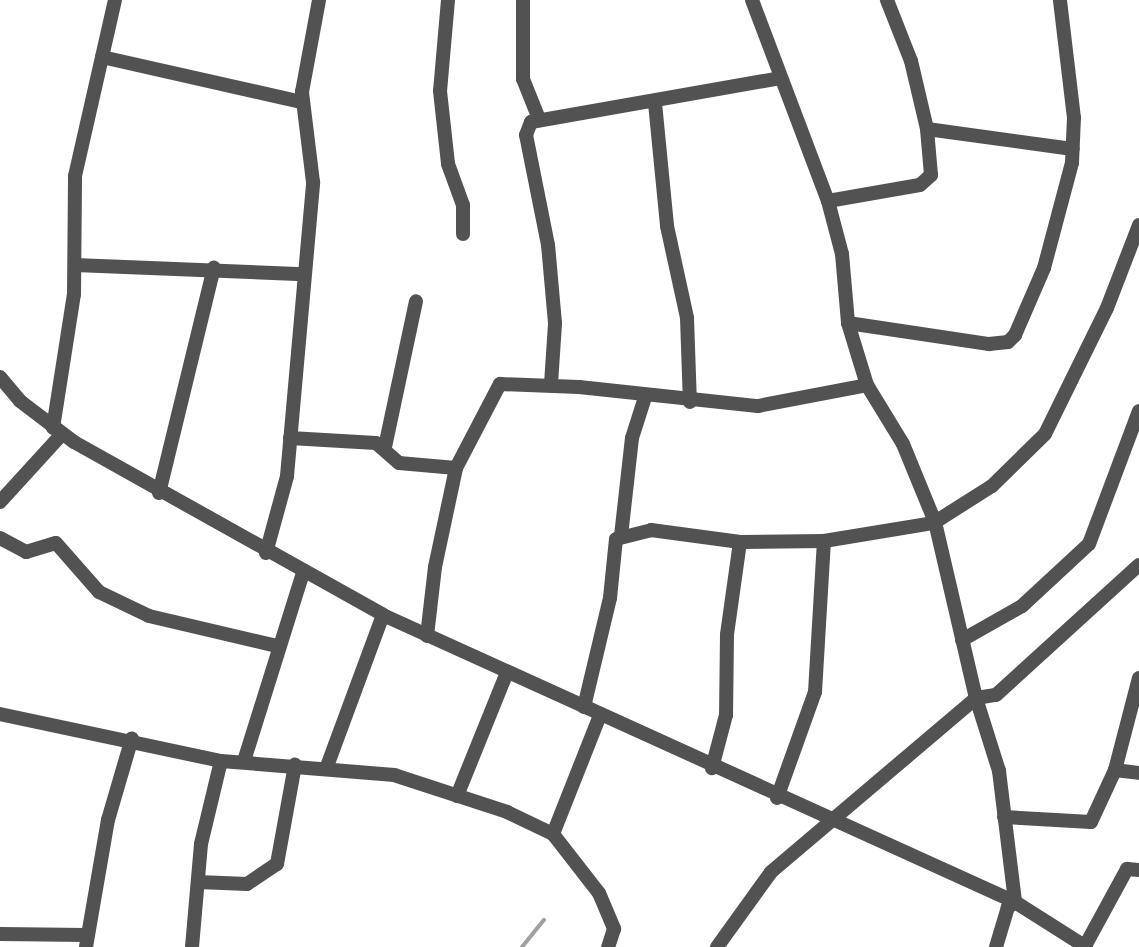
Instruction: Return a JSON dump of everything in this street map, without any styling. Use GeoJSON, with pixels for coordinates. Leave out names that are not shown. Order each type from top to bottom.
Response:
{"type":"FeatureCollection","features":[{"type":"Feature","properties":{"kind":"street"},"geometry":{"type":"LineString","coordinates":[[0,502],[57,431],[75,265],[74,186],[115,0]]}},
{"type":"Feature","properties":{"kind":"street"},"geometry":{"type":"LineString","coordinates":[[266,553],[287,476],[313,182],[302,102],[319,0]]}},
{"type":"Feature","properties":{"kind":"street"},"geometry":{"type":"LineString","coordinates":[[448,0],[440,91],[448,164],[463,205],[463,234]]}},
{"type":"Feature","properties":{"kind":"street"},"geometry":{"type":"LineString","coordinates":[[523,0],[523,79],[539,119]]}},
{"type":"Feature","properties":{"kind":"street"},"geometry":{"type":"LineString","coordinates":[[752,0],[828,201],[842,254],[848,323],[867,385],[903,444],[934,522],[976,698],[999,771],[1015,902],[996,947]]}},
{"type":"Feature","properties":{"kind":"street"},"geometry":{"type":"LineString","coordinates":[[828,201],[928,180],[927,129],[911,61],[887,0]]}},
{"type":"Feature","properties":{"kind":"street"},"geometry":{"type":"LineString","coordinates":[[848,323],[1008,342],[1044,268],[1073,149],[1074,118],[1060,0]]}},
{"type":"Feature","properties":{"kind":"street"},"geometry":{"type":"LineString","coordinates":[[102,57],[302,102]]}},
{"type":"Feature","properties":{"kind":"street"},"geometry":{"type":"LineString","coordinates":[[551,384],[555,323],[548,245],[526,135],[531,122],[655,103],[780,78]]}},
{"type":"Feature","properties":{"kind":"street"},"geometry":{"type":"LineString","coordinates":[[655,103],[667,226],[687,318],[690,402]]}},
{"type":"Feature","properties":{"kind":"street"},"geometry":{"type":"LineString","coordinates":[[927,129],[1073,149]]}},
{"type":"Feature","properties":{"kind":"street"},"geometry":{"type":"LineString","coordinates":[[584,707],[610,598],[614,543],[621,536],[674,530],[740,542],[824,541],[934,522],[992,486],[1045,434],[1107,308],[1139,225]]}},
{"type":"Feature","properties":{"kind":"street"},"geometry":{"type":"LineString","coordinates":[[75,265],[214,268],[304,274]]}},
{"type":"Feature","properties":{"kind":"street"},"geometry":{"type":"LineString","coordinates":[[159,493],[214,268]]}},
{"type":"Feature","properties":{"kind":"street"},"geometry":{"type":"LineString","coordinates":[[385,447],[416,301]]}},
{"type":"Feature","properties":{"kind":"street"},"geometry":{"type":"LineString","coordinates":[[0,377],[57,431],[159,493],[303,573],[427,636],[712,768],[1015,902],[1085,947],[1127,869],[1139,870]]}},
{"type":"Feature","properties":{"kind":"street"},"geometry":{"type":"LineString","coordinates":[[427,636],[435,567],[456,468],[500,384],[551,384],[690,402],[784,404],[867,385]]}},
{"type":"Feature","properties":{"kind":"street"},"geometry":{"type":"LineString","coordinates":[[621,536],[632,438],[645,397]]}},
{"type":"Feature","properties":{"kind":"street"},"geometry":{"type":"LineString","coordinates":[[962,640],[1022,606],[1089,544],[1139,411]]}},
{"type":"Feature","properties":{"kind":"street"},"geometry":{"type":"LineString","coordinates":[[290,438],[385,447],[399,463],[456,468]]}},
{"type":"Feature","properties":{"kind":"street"},"geometry":{"type":"LineString","coordinates":[[0,538],[26,552],[56,543],[99,592],[149,616],[277,646]]}},
{"type":"Feature","properties":{"kind":"street"},"geometry":{"type":"LineString","coordinates":[[777,798],[815,692],[824,541]]}},
{"type":"Feature","properties":{"kind":"street"},"geometry":{"type":"LineString","coordinates":[[712,768],[726,715],[727,635],[740,542]]}},
{"type":"Feature","properties":{"kind":"street"},"geometry":{"type":"LineString","coordinates":[[717,947],[771,872],[976,698],[996,695],[1139,565]]}},
{"type":"Feature","properties":{"kind":"street"},"geometry":{"type":"LineString","coordinates":[[244,761],[277,646],[303,573]]}},
{"type":"Feature","properties":{"kind":"street"},"geometry":{"type":"LineString","coordinates":[[326,769],[383,615]]}},
{"type":"Feature","properties":{"kind":"street"},"geometry":{"type":"LineString","coordinates":[[457,796],[507,672]]}},
{"type":"Feature","properties":{"kind":"street"},"geometry":{"type":"LineString","coordinates":[[1004,817],[1091,822],[1115,770],[1139,678]]}},
{"type":"Feature","properties":{"kind":"street"},"geometry":{"type":"LineString","coordinates":[[0,714],[132,738],[221,761],[394,775],[457,796],[553,834],[606,906],[614,929],[608,947]]}},
{"type":"Feature","properties":{"kind":"street"},"geometry":{"type":"LineString","coordinates":[[553,834],[600,715]]}},
{"type":"Feature","properties":{"kind":"street"},"geometry":{"type":"LineString","coordinates":[[0,934],[89,944],[108,820],[132,738]]}},
{"type":"Feature","properties":{"kind":"street"},"geometry":{"type":"LineString","coordinates":[[192,947],[205,819],[221,761]]}},
{"type":"Feature","properties":{"kind":"street"},"geometry":{"type":"LineString","coordinates":[[198,882],[247,884],[277,864],[295,765]]}},
{"type":"Feature","properties":{"kind":"street"},"geometry":{"type":"LineString","coordinates":[[1115,770],[1139,773]]}},
{"type":"Feature","properties":{"kind":"waterway"},"geometry":{"type":"LineString","coordinates":[[522,947],[544,920]]}}]}
